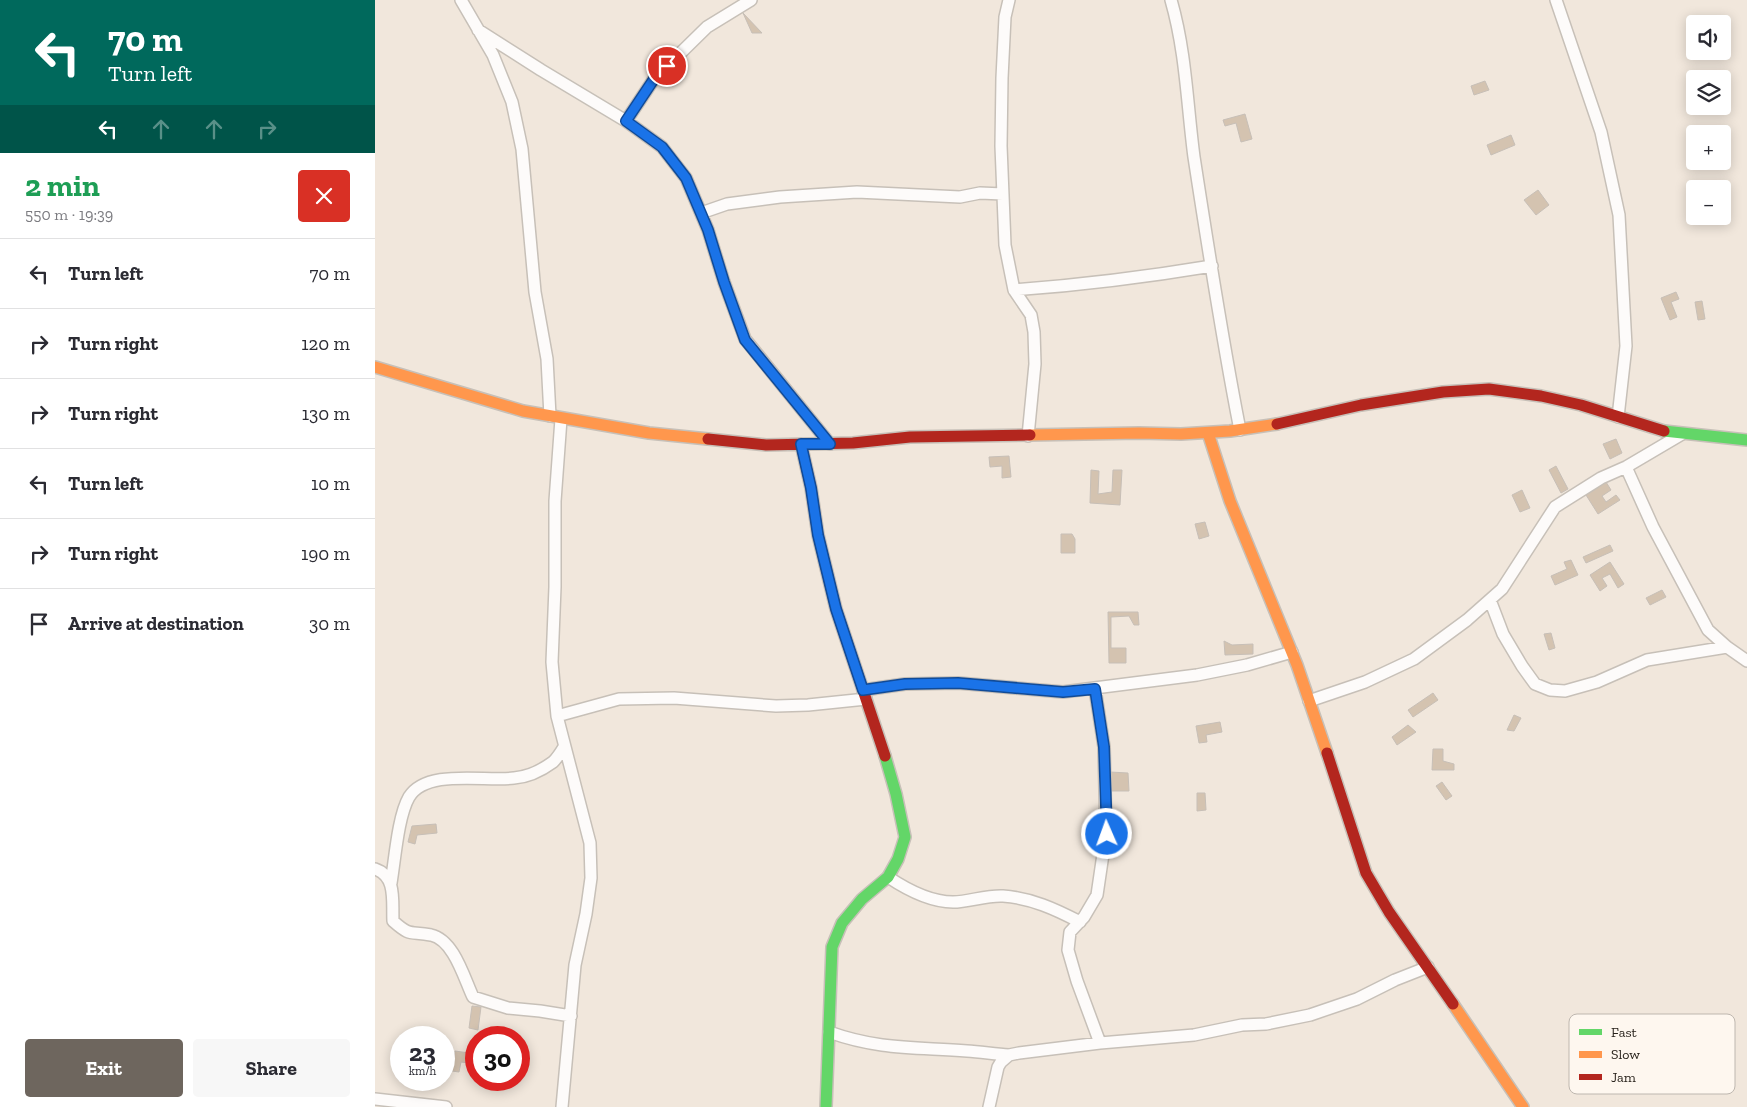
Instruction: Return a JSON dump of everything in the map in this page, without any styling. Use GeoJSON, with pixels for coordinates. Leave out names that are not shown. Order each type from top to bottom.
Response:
{"type":"FeatureCollection","features":[{"type":"Feature","properties":{"kind":"street"},"geometry":{"type":"LineString","coordinates":[[461,0],[493,55],[512,102],[522,149],[535,292],[555,417],[555,587],[552,662],[557,716],[590,843],[591,878],[587,914],[575,965],[562,1107]]}},
{"type":"Feature","properties":{"kind":"street"},"geometry":{"type":"LineString","coordinates":[[626,121],[654,79],[700,34],[751,0]]}},
{"type":"Feature","properties":{"kind":"street"},"geometry":{"type":"LineString","coordinates":[[1009,0],[1005,17],[1001,78],[1005,245],[1014,290],[1031,315],[1035,364],[1029,436]]}},
{"type":"Feature","properties":{"kind":"street"},"geometry":{"type":"LineString","coordinates":[[1171,0],[1177,18],[1186,72],[1194,155],[1221,335],[1241,430]]}},
{"type":"Feature","properties":{"kind":"street"},"geometry":{"type":"LineString","coordinates":[[1556,0],[1601,132],[1619,215],[1626,346],[1618,417]]}},
{"type":"Feature","properties":{"kind":"street"},"geometry":{"type":"LineString","coordinates":[[478,30],[626,121],[662,147],[686,178],[708,230],[745,340],[830,444]]}},
{"type":"Feature","properties":{"kind":"street"},"geometry":{"type":"LineString","coordinates":[[701,213],[727,204],[857,192],[959,197],[980,193],[1003,194]]}},
{"type":"Feature","properties":{"kind":"street"},"geometry":{"type":"LineString","coordinates":[[1014,290],[1071,286],[1153,276],[1212,266]]}},
{"type":"Feature","properties":{"kind":"street"},"geometry":{"type":"LineString","coordinates":[[375,367],[523,411],[649,433],[765,445],[853,443],[910,437],[1208,433],[1241,430],[1287,422],[1370,404],[1443,392],[1489,389],[1541,396],[1581,405],[1666,432],[1747,440]]}},
{"type":"Feature","properties":{"kind":"street"},"geometry":{"type":"LineString","coordinates":[[1208,433],[1230,502],[1292,652],[1351,823],[1366,873],[1389,912],[1523,1107]]}},
{"type":"Feature","properties":{"kind":"street"},"geometry":{"type":"LineString","coordinates":[[1309,701],[1365,682],[1414,659],[1467,620],[1490,600],[1507,581],[1555,507],[1601,478],[1625,467],[1682,434]]}},
{"type":"Feature","properties":{"kind":"street"},"geometry":{"type":"LineString","coordinates":[[801,444],[811,488],[818,535],[836,609],[896,794],[905,837],[898,859],[888,877],[862,898],[842,923],[832,947],[826,1107]]}},
{"type":"Feature","properties":{"kind":"street"},"geometry":{"type":"LineString","coordinates":[[1625,467],[1653,527],[1708,630],[1727,648],[1747,661]]}},
{"type":"Feature","properties":{"kind":"street"},"geometry":{"type":"LineString","coordinates":[[1490,600],[1503,634],[1522,666],[1535,684],[1550,690],[1565,691],[1597,682],[1647,660],[1727,648]]}},
{"type":"Feature","properties":{"kind":"street"},"geometry":{"type":"LineString","coordinates":[[557,716],[619,700],[674,698],[776,706],[808,705],[905,684],[958,683],[1063,692],[1197,675],[1247,665],[1292,652]]}},
{"type":"Feature","properties":{"kind":"street"},"geometry":{"type":"LineString","coordinates":[[1095,689],[1104,747],[1107,834],[1097,895],[1080,922],[1070,932],[1068,950],[1077,981],[1100,1043]]}},
{"type":"Feature","properties":{"kind":"street"},"geometry":{"type":"LineString","coordinates":[[564,747],[554,761],[538,771],[515,778],[449,779],[430,782],[417,788],[410,796],[402,815],[391,883],[393,921],[406,932],[433,935],[447,945],[457,959],[473,997],[508,1008],[571,1016]]}},
{"type":"Feature","properties":{"kind":"street"},"geometry":{"type":"LineString","coordinates":[[375,869],[382,872],[391,883]]}},
{"type":"Feature","properties":{"kind":"street"},"geometry":{"type":"LineString","coordinates":[[888,877],[904,887],[931,898],[952,902],[1002,896],[1051,907],[1080,922]]}},
{"type":"Feature","properties":{"kind":"street"},"geometry":{"type":"LineString","coordinates":[[829,1032],[851,1040],[875,1045],[1009,1056],[1037,1050],[1195,1035],[1242,1025],[1266,1024],[1309,1015],[1357,999],[1395,980],[1428,967]]}},
{"type":"Feature","properties":{"kind":"street"},"geometry":{"type":"LineString","coordinates":[[989,1107],[998,1067],[1009,1056]]}},
{"type":"Feature","properties":{"kind":"street"},"geometry":{"type":"LineString","coordinates":[[375,1099],[446,1107]]}},
{"type":"Feature","properties":{"kind":"building"},"geometry":{"type":"Polygon","coordinates":[[[743,13],[762,33],[752,33],[743,13]]]}},
{"type":"Feature","properties":{"kind":"building"},"geometry":{"type":"Polygon","coordinates":[[[1485,81],[1489,90],[1474,95],[1471,86],[1485,81]]]}},
{"type":"Feature","properties":{"kind":"building"},"geometry":{"type":"Polygon","coordinates":[[[1245,114],[1252,139],[1241,142],[1236,123],[1225,126],[1223,120],[1245,114]]]}},
{"type":"Feature","properties":{"kind":"building"},"geometry":{"type":"Polygon","coordinates":[[[1511,135],[1515,145],[1491,155],[1487,145],[1511,135]]]}},
{"type":"Feature","properties":{"kind":"building"},"geometry":{"type":"Polygon","coordinates":[[[1538,190],[1549,205],[1536,215],[1524,200],[1538,190]]]}},
{"type":"Feature","properties":{"kind":"building"},"geometry":{"type":"Polygon","coordinates":[[[1676,292],[1679,299],[1671,302],[1677,317],[1670,320],[1661,298],[1676,292]]]}},
{"type":"Feature","properties":{"kind":"building"},"geometry":{"type":"Polygon","coordinates":[[[1702,301],[1705,319],[1698,320],[1695,302],[1702,301]]]}},
{"type":"Feature","properties":{"kind":"building"},"geometry":{"type":"Polygon","coordinates":[[[1616,439],[1622,453],[1610,459],[1603,444],[1616,439]]]}},
{"type":"Feature","properties":{"kind":"building"},"geometry":{"type":"Polygon","coordinates":[[[1009,456],[1011,477],[1002,478],[1002,466],[990,467],[989,457],[1009,456]]]}},
{"type":"Feature","properties":{"kind":"building"},"geometry":{"type":"Polygon","coordinates":[[[1556,466],[1568,489],[1561,493],[1549,470],[1556,466]]]}},
{"type":"Feature","properties":{"kind":"building"},"geometry":{"type":"Polygon","coordinates":[[[1091,470],[1099,471],[1098,494],[1112,492],[1113,470],[1122,470],[1120,505],[1090,503],[1091,470]]]}},
{"type":"Feature","properties":{"kind":"building"},"geometry":{"type":"Polygon","coordinates":[[[1606,482],[1611,490],[1602,496],[1606,502],[1616,495],[1620,500],[1598,514],[1586,495],[1606,482]]]}},
{"type":"Feature","properties":{"kind":"building"},"geometry":{"type":"Polygon","coordinates":[[[1522,490],[1530,508],[1520,512],[1512,495],[1522,490]]]}},
{"type":"Feature","properties":{"kind":"building"},"geometry":{"type":"Polygon","coordinates":[[[1205,522],[1209,536],[1199,539],[1195,524],[1205,522]]]}},
{"type":"Feature","properties":{"kind":"building"},"geometry":{"type":"Polygon","coordinates":[[[1061,534],[1072,534],[1075,539],[1075,553],[1061,553],[1061,534]]]}},
{"type":"Feature","properties":{"kind":"building"},"geometry":{"type":"Polygon","coordinates":[[[1610,545],[1613,551],[1586,563],[1583,557],[1610,545]]]}},
{"type":"Feature","properties":{"kind":"building"},"geometry":{"type":"Polygon","coordinates":[[[1571,560],[1578,575],[1555,585],[1551,576],[1567,569],[1564,562],[1571,560]]]}},
{"type":"Feature","properties":{"kind":"building"},"geometry":{"type":"Polygon","coordinates":[[[1610,562],[1624,584],[1618,588],[1610,574],[1602,578],[1607,586],[1600,591],[1590,575],[1610,562]]]}},
{"type":"Feature","properties":{"kind":"building"},"geometry":{"type":"Polygon","coordinates":[[[1662,590],[1666,597],[1650,605],[1646,598],[1662,590]]]}},
{"type":"Feature","properties":{"kind":"building"},"geometry":{"type":"Polygon","coordinates":[[[1108,612],[1138,612],[1139,625],[1134,625],[1129,616],[1111,617],[1111,648],[1126,648],[1126,663],[1109,663],[1108,612]]]}},
{"type":"Feature","properties":{"kind":"building"},"geometry":{"type":"Polygon","coordinates":[[[1551,633],[1555,648],[1549,650],[1544,634],[1551,633]]]}},
{"type":"Feature","properties":{"kind":"building"},"geometry":{"type":"Polygon","coordinates":[[[1224,641],[1232,645],[1253,644],[1253,654],[1225,655],[1224,641]]]}},
{"type":"Feature","properties":{"kind":"building"},"geometry":{"type":"Polygon","coordinates":[[[1433,693],[1438,700],[1413,717],[1408,710],[1433,693]]]}},
{"type":"Feature","properties":{"kind":"building"},"geometry":{"type":"Polygon","coordinates":[[[1514,715],[1521,718],[1514,731],[1507,730],[1514,715]]]}},
{"type":"Feature","properties":{"kind":"building"},"geometry":{"type":"Polygon","coordinates":[[[1220,722],[1222,732],[1206,735],[1207,742],[1199,743],[1196,726],[1220,722]]]}},
{"type":"Feature","properties":{"kind":"building"},"geometry":{"type":"Polygon","coordinates":[[[1408,725],[1416,732],[1397,745],[1392,737],[1408,725]]]}},
{"type":"Feature","properties":{"kind":"building"},"geometry":{"type":"Polygon","coordinates":[[[1433,749],[1443,749],[1443,761],[1454,764],[1454,770],[1432,770],[1433,749]]]}},
{"type":"Feature","properties":{"kind":"building"},"geometry":{"type":"Polygon","coordinates":[[[1110,772],[1128,773],[1129,791],[1110,791],[1110,772]]]}},
{"type":"Feature","properties":{"kind":"building"},"geometry":{"type":"Polygon","coordinates":[[[1442,782],[1452,796],[1446,800],[1436,786],[1442,782]]]}},
{"type":"Feature","properties":{"kind":"building"},"geometry":{"type":"Polygon","coordinates":[[[1197,793],[1205,793],[1206,810],[1197,811],[1197,793]]]}},
{"type":"Feature","properties":{"kind":"building"},"geometry":{"type":"Polygon","coordinates":[[[436,824],[437,833],[417,835],[415,844],[408,842],[412,826],[436,824]]]}},
{"type":"Feature","properties":{"kind":"building"},"geometry":{"type":"Polygon","coordinates":[[[472,1006],[481,1007],[479,1026],[469,1026],[472,1006]]]}},
{"type":"Feature","properties":{"kind":"building"},"geometry":{"type":"Polygon","coordinates":[[[455,1051],[465,1052],[465,1063],[461,1062],[459,1072],[455,1071],[455,1051]]]}},
{"type":"Feature","properties":{"kind":"traffic: fast"},"geometry":{"type":"LineString","coordinates":[[1664,431],[1747,440]]}},
{"type":"Feature","properties":{"kind":"traffic: fast"},"geometry":{"type":"LineString","coordinates":[[826,1107],[832,947],[842,923],[862,899],[888,877],[898,859],[905,837],[896,794],[885,756]]}},
{"type":"Feature","properties":{"kind":"traffic: slow"},"geometry":{"type":"LineString","coordinates":[[375,367],[523,411],[649,433],[708,439]]}},
{"type":"Feature","properties":{"kind":"traffic: slow"},"geometry":{"type":"LineString","coordinates":[[1030,435],[1181,434],[1230,431],[1277,424]]}},
{"type":"Feature","properties":{"kind":"traffic: slow"},"geometry":{"type":"LineString","coordinates":[[1208,433],[1230,501],[1297,665],[1327,753]]}},
{"type":"Feature","properties":{"kind":"traffic: slow"},"geometry":{"type":"LineString","coordinates":[[1453,1004],[1523,1107]]}},
{"type":"Feature","properties":{"kind":"traffic: jam"},"geometry":{"type":"LineString","coordinates":[[1277,424],[1361,405],[1443,392],[1489,389],[1541,396],[1581,405],[1664,431]]}},
{"type":"Feature","properties":{"kind":"traffic: jam"},"geometry":{"type":"LineString","coordinates":[[708,439],[766,445],[853,443],[910,437],[1030,435]]}},
{"type":"Feature","properties":{"kind":"traffic: jam"},"geometry":{"type":"LineString","coordinates":[[801,444],[811,488],[818,535],[836,609],[885,756]]}},
{"type":"Feature","properties":{"kind":"traffic: jam"},"geometry":{"type":"LineString","coordinates":[[1327,753],[1366,873],[1389,912],[1453,1004]]}},
{"type":"Feature","properties":{"kind":"route"},"geometry":{"type":"LineString","coordinates":[[667,66],[654,79],[626,121],[662,147],[686,178],[708,230],[745,340],[830,444],[801,444],[811,488],[818,535],[836,609],[863,690],[905,684],[958,683],[1063,692],[1095,689],[1104,747],[1107,834]]}}]}
